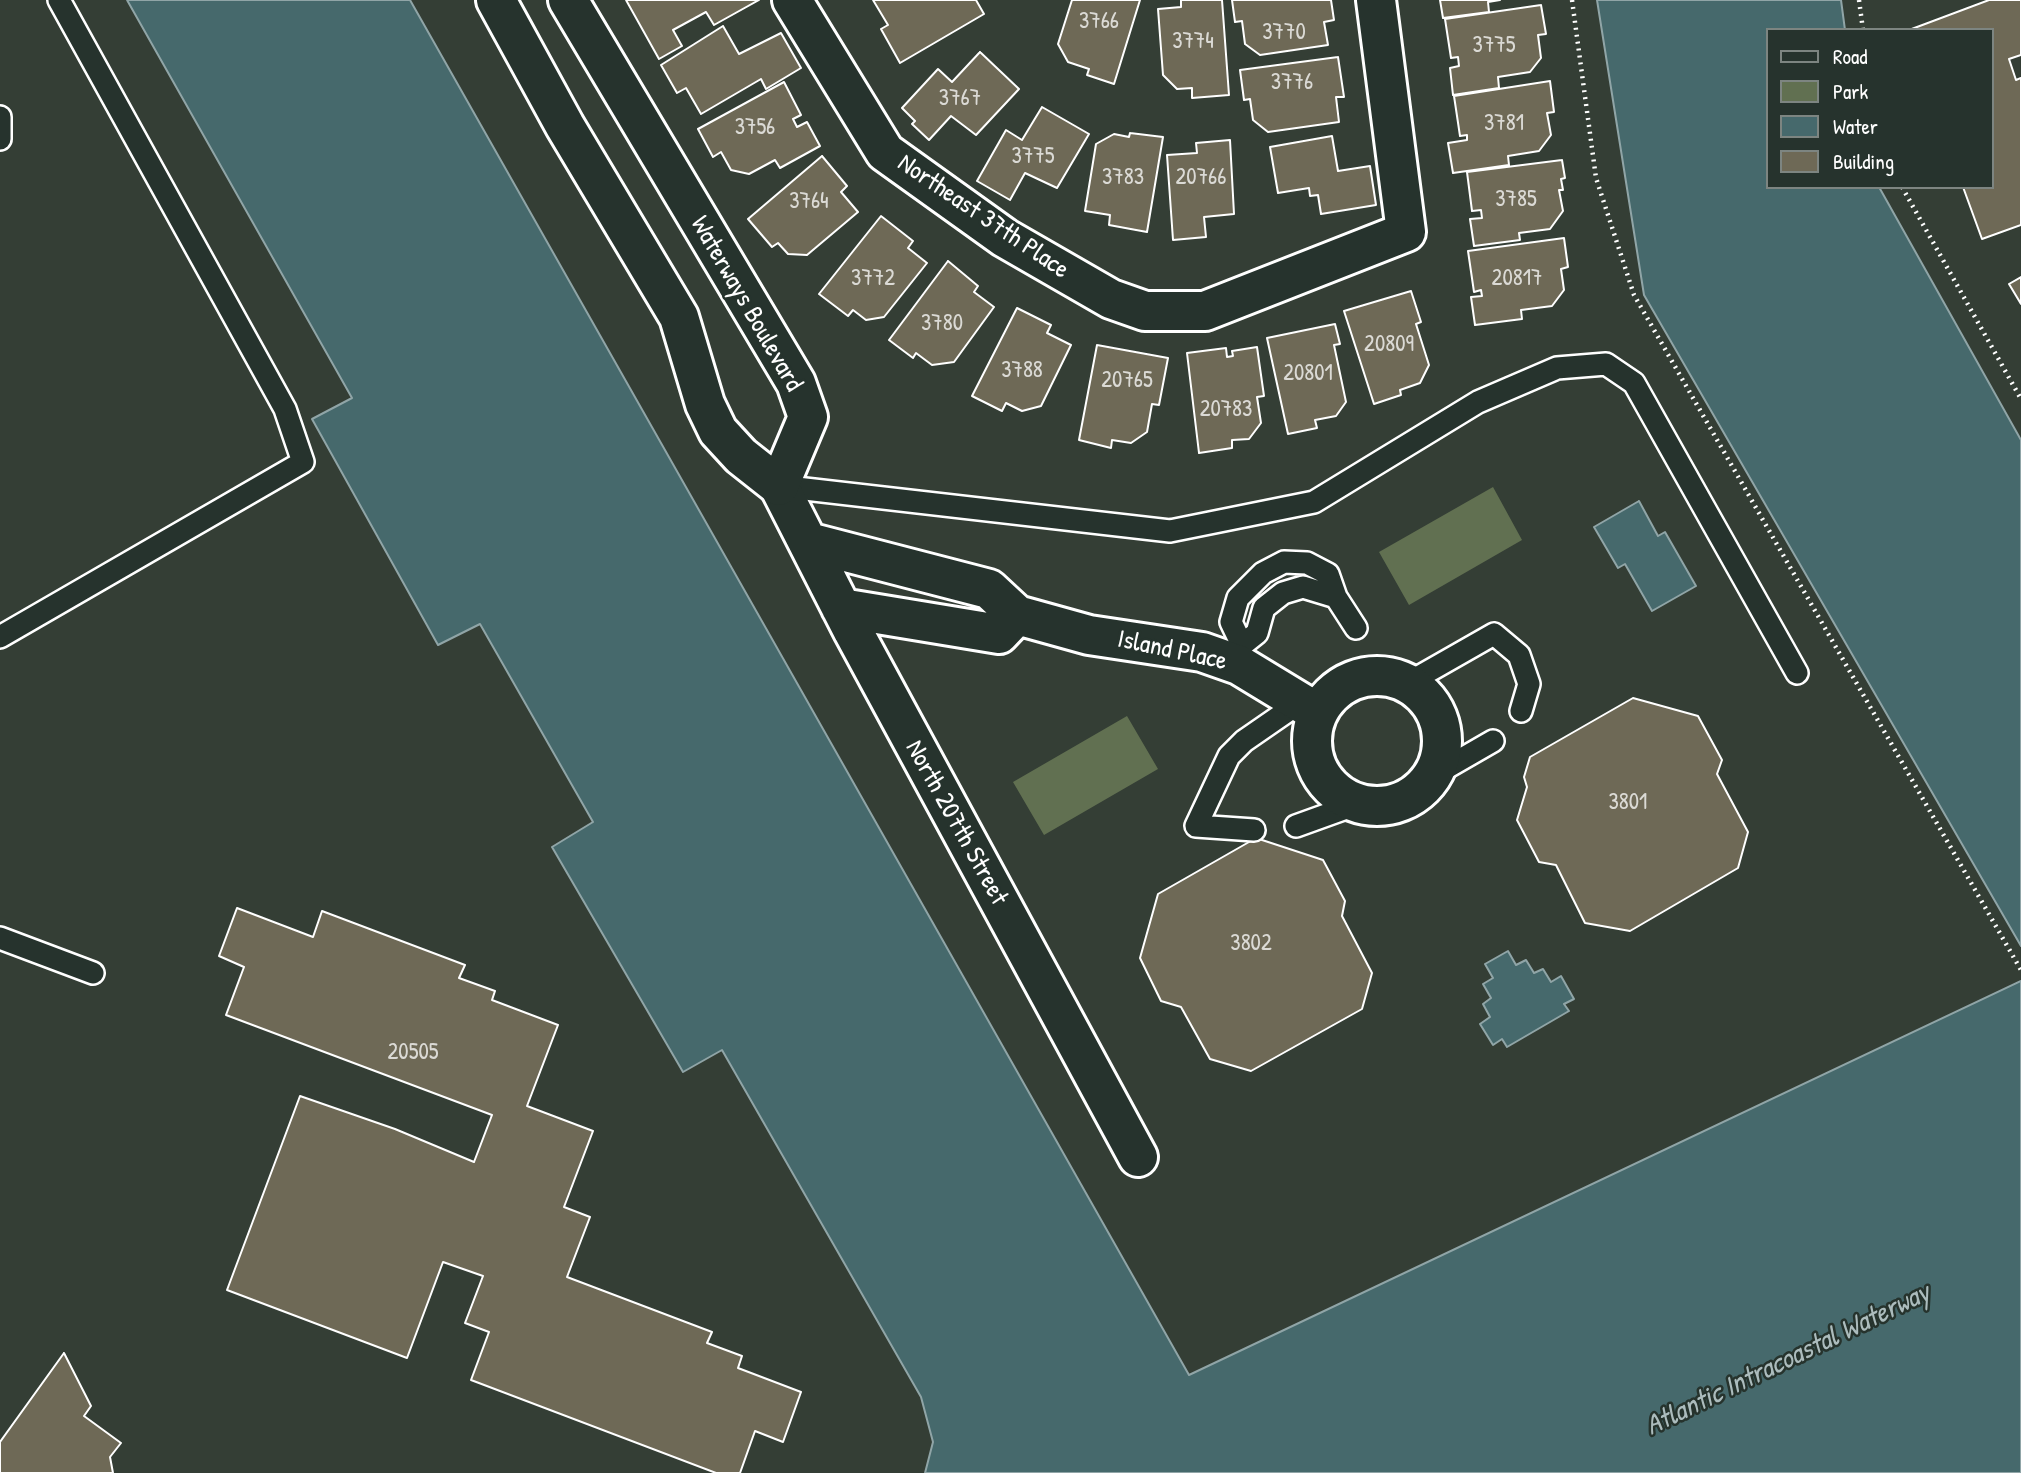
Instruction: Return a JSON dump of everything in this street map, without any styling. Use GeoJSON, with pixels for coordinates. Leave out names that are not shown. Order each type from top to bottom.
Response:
{"type":"FeatureCollection","features":[{"type":"Feature","properties":{"kind":"street","name":"Waterways Boulevard"},"geometry":{"type":"LineString","coordinates":[[568,0],[796,383],[808,417],[779,486]]}},
{"type":"Feature","properties":{"kind":"street","name":"Northeast 37th Place"},"geometry":{"type":"LineString","coordinates":[[792,0],[885,152],[1005,238],[1111,299],[1145,311],[1205,311],[1406,232],[1376,0]]}},
{"type":"Feature","properties":{"kind":"street"},"geometry":{"type":"LineString","coordinates":[[499,1],[565,126],[679,317],[705,404],[718,431],[741,456],[779,486]]}},
{"type":"Feature","properties":{"kind":"street","name":"North 207th Street"},"geometry":{"type":"LineString","coordinates":[[779,486],[841,608],[1138,1157]]}},
{"type":"Feature","properties":{"kind":"street","name":"Island Place"},"geometry":{"type":"LineString","coordinates":[[808,541],[989,589],[1017,615],[1089,635],[1240,655],[1308,708]]}},
{"type":"Feature","properties":{"kind":"street"},"geometry":{"type":"LineString","coordinates":[[841,608],[999,634],[1017,615]]}},
{"type":"Feature","properties":{"kind":"street"},"geometry":{"type":"LineString","coordinates":[[1367,676],[1388,676],[1408,682],[1424,696],[1436,713],[1442,733],[1442,754],[1434,775],[1420,792],[1401,803],[1379,807],[1357,804],[1338,793],[1322,777],[1313,757],[1308,708],[1347,683],[1367,676]]}},
{"type":"Feature","properties":{"kind":"lane"},"geometry":{"type":"LineString","coordinates":[[0,637],[303,463],[285,409],[60,0]]}},
{"type":"Feature","properties":{"kind":"lane"},"geometry":{"type":"LineString","coordinates":[[0,117],[0,139]]}},
{"type":"Feature","properties":{"kind":"lane"},"geometry":{"type":"LineString","coordinates":[[779,486],[1170,531],[1314,502],[1479,402],[1557,368],[1606,364],[1634,383],[1797,673]]}},
{"type":"Feature","properties":{"kind":"lane"},"geometry":{"type":"LineString","coordinates":[[1240,655],[1231,622],[1238,598],[1263,573],[1284,562],[1307,564],[1328,575],[1336,597],[1356,628]]}},
{"type":"Feature","properties":{"kind":"lane"},"geometry":{"type":"LineString","coordinates":[[1240,655],[1256,633],[1264,608],[1283,593],[1303,587],[1336,597]]}},
{"type":"Feature","properties":{"kind":"lane"},"geometry":{"type":"LineString","coordinates":[[1408,682],[1494,634],[1518,655],[1529,684],[1521,711]]}},
{"type":"Feature","properties":{"kind":"lane"},"geometry":{"type":"LineString","coordinates":[[1254,830],[1196,826],[1229,756],[1244,741],[1308,708]]}},
{"type":"Feature","properties":{"kind":"lane"},"geometry":{"type":"LineString","coordinates":[[1434,775],[1493,741]]}},
{"type":"Feature","properties":{"kind":"lane"},"geometry":{"type":"LineString","coordinates":[[1296,826],[1357,804]]}},
{"type":"Feature","properties":{"kind":"lane"},"geometry":{"type":"LineString","coordinates":[[0,938],[93,973]]}},
{"type":"Feature","properties":{"kind":"path"},"geometry":{"type":"LineString","coordinates":[[1572,0],[1597,178],[1634,295],[2021,971]]}},
{"type":"Feature","properties":{"kind":"path"},"geometry":{"type":"LineString","coordinates":[[1859,0],[1863,28]]}},
{"type":"Feature","properties":{"kind":"path"},"geometry":{"type":"LineString","coordinates":[[1903,189],[2021,399]]}},
{"type":"Feature","properties":{"kind":"green space"},"geometry":{"type":"Polygon","coordinates":[[[1493,487],[1522,540],[1409,605],[1379,552],[1493,487]]]}},
{"type":"Feature","properties":{"kind":"green space"},"geometry":{"type":"Polygon","coordinates":[[[1127,716],[1158,769],[1044,835],[1013,782],[1127,716]]]}},
{"type":"Feature","properties":{"kind":"water","name":"Atlantic Intracoastal Waterway"},"geometry":{"type":"Polygon","coordinates":[[[127,0],[410,0],[1189,1375],[2021,981],[2021,1473],[925,1473],[933,1442],[921,1397],[722,1050],[683,1072],[552,847],[593,822],[480,624],[438,645],[312,419],[352,398],[127,0]]]}},
{"type":"Feature","properties":{"kind":"water"},"geometry":{"type":"Polygon","coordinates":[[[1597,0],[1841,0],[1845,28],[1766,28],[1766,189],[1880,189],[2021,440],[2021,946],[1644,295],[1597,0]]]}},
{"type":"Feature","properties":{"kind":"water"},"geometry":{"type":"Polygon","coordinates":[[[1639,501],[1658,536],[1665,532],[1696,586],[1652,611],[1625,564],[1618,568],[1594,527],[1639,501]]]}},
{"type":"Feature","properties":{"kind":"water"},"geometry":{"type":"Polygon","coordinates":[[[1508,951],[1516,965],[1526,960],[1534,973],[1543,969],[1551,982],[1561,976],[1574,999],[1564,1004],[1569,1011],[1507,1047],[1502,1039],[1493,1045],[1480,1024],[1490,1017],[1483,1004],[1491,998],[1483,984],[1493,978],[1485,964],[1508,951]]]}},
{"type":"Feature","properties":{"kind":"building"},"geometry":{"type":"Polygon","coordinates":[[[626,0],[759,0],[714,25],[706,12],[673,30],[682,46],[659,59],[626,0]]]}},
{"type":"Feature","properties":{"kind":"building"},"geometry":{"type":"Polygon","coordinates":[[[873,0],[976,0],[984,14],[900,63],[881,29],[888,25],[873,0]]]}},
{"type":"Feature","properties":{"kind":"building"},"geometry":{"type":"Polygon","coordinates":[[[1072,0],[1140,0],[1114,84],[1087,75],[1089,69],[1068,62],[1058,44],[1072,0]]]}},
{"type":"Feature","properties":{"kind":"building"},"geometry":{"type":"Polygon","coordinates":[[[1181,0],[1222,0],[1229,95],[1192,98],[1192,88],[1177,89],[1163,75],[1158,9],[1181,7],[1181,0]]]}},
{"type":"Feature","properties":{"kind":"building"},"geometry":{"type":"Polygon","coordinates":[[[1232,0],[1331,0],[1334,20],[1324,22],[1328,45],[1260,55],[1245,44],[1242,21],[1235,22],[1232,0]]]}},
{"type":"Feature","properties":{"kind":"building"},"geometry":{"type":"Polygon","coordinates":[[[1440,0],[1500,0],[1488,2],[1489,12],[1443,18],[1440,0]]]}},
{"type":"Feature","properties":{"kind":"building"},"geometry":{"type":"Polygon","coordinates":[[[1989,0],[2021,0],[2021,55],[2009,59],[2016,80],[2021,78],[2021,225],[1982,239],[1964,189],[1993,189],[1993,28],[1914,28],[1989,0]]]}},
{"type":"Feature","properties":{"kind":"building"},"geometry":{"type":"Polygon","coordinates":[[[1541,5],[1546,34],[1538,35],[1541,58],[1530,72],[1498,77],[1499,88],[1453,95],[1450,68],[1459,66],[1458,57],[1451,58],[1445,19],[1541,5]]]}},
{"type":"Feature","properties":{"kind":"building"},"geometry":{"type":"Polygon","coordinates":[[[723,26],[739,54],[781,33],[801,68],[766,89],[761,79],[701,114],[686,88],[677,93],[661,65],[723,26]]]}},
{"type":"Feature","properties":{"kind":"building"},"geometry":{"type":"Polygon","coordinates":[[[980,52],[1019,89],[976,135],[951,116],[929,140],[912,124],[915,121],[902,108],[938,69],[952,82],[980,52]]]}},
{"type":"Feature","properties":{"kind":"building"},"geometry":{"type":"Polygon","coordinates":[[[1338,57],[1344,97],[1336,97],[1339,122],[1268,132],[1253,120],[1250,99],[1244,100],[1240,70],[1338,57]]]}},
{"type":"Feature","properties":{"kind":"building"},"geometry":{"type":"Polygon","coordinates":[[[1550,81],[1554,112],[1547,113],[1551,135],[1539,151],[1508,156],[1509,165],[1453,173],[1448,143],[1467,140],[1467,135],[1460,136],[1454,96],[1550,81]]]}},
{"type":"Feature","properties":{"kind":"building"},"geometry":{"type":"Polygon","coordinates":[[[784,82],[801,115],[793,119],[797,127],[807,122],[820,146],[780,168],[775,160],[749,174],[731,170],[721,152],[713,157],[698,129],[784,82]]]}},
{"type":"Feature","properties":{"kind":"building"},"geometry":{"type":"Polygon","coordinates":[[[1042,107],[1089,134],[1057,188],[1025,173],[1010,200],[977,181],[1006,130],[1022,140],[1042,107]]]}},
{"type":"Feature","properties":{"kind":"building"},"geometry":{"type":"Polygon","coordinates":[[[1130,133],[1163,137],[1147,232],[1109,225],[1110,215],[1085,211],[1096,144],[1114,134],[1129,137],[1130,133]]]}},
{"type":"Feature","properties":{"kind":"building"},"geometry":{"type":"Polygon","coordinates":[[[1332,136],[1338,171],[1370,166],[1376,205],[1321,214],[1318,195],[1310,196],[1309,188],[1278,193],[1270,147],[1332,136]]]}},
{"type":"Feature","properties":{"kind":"building"},"geometry":{"type":"Polygon","coordinates":[[[1230,140],[1234,214],[1204,217],[1206,237],[1173,240],[1167,155],[1197,153],[1196,143],[1230,140]]]}},
{"type":"Feature","properties":{"kind":"building"},"geometry":{"type":"Polygon","coordinates":[[[822,156],[847,186],[841,192],[858,212],[807,255],[788,254],[778,243],[772,247],[748,219],[822,156]]]}},
{"type":"Feature","properties":{"kind":"building"},"geometry":{"type":"Polygon","coordinates":[[[1562,160],[1565,178],[1561,179],[1563,190],[1559,190],[1563,211],[1550,229],[1519,233],[1520,240],[1474,246],[1470,219],[1482,218],[1481,210],[1472,211],[1467,172],[1562,160]]]}},
{"type":"Feature","properties":{"kind":"building"},"geometry":{"type":"Polygon","coordinates":[[[881,216],[913,241],[908,248],[927,263],[884,317],[866,320],[853,310],[848,316],[819,294],[881,216]]]}},
{"type":"Feature","properties":{"kind":"building"},"geometry":{"type":"Polygon","coordinates":[[[1564,238],[1568,267],[1561,269],[1564,290],[1552,306],[1521,310],[1522,319],[1475,325],[1471,297],[1482,296],[1481,290],[1474,292],[1468,251],[1564,238]]]}},
{"type":"Feature","properties":{"kind":"building"},"geometry":{"type":"Polygon","coordinates":[[[948,261],[978,286],[974,292],[994,307],[954,362],[932,365],[916,353],[913,358],[889,340],[948,261]]]}},
{"type":"Feature","properties":{"kind":"building"},"geometry":{"type":"Polygon","coordinates":[[[2021,277],[2021,304],[2009,284],[2021,277]]]}},
{"type":"Feature","properties":{"kind":"building"},"geometry":{"type":"Polygon","coordinates":[[[1411,291],[1421,322],[1416,324],[1429,365],[1420,383],[1400,390],[1401,395],[1374,404],[1344,311],[1411,291]]]}},
{"type":"Feature","properties":{"kind":"building"},"geometry":{"type":"Polygon","coordinates":[[[1017,308],[1051,325],[1047,333],[1071,345],[1041,406],[1022,411],[1006,403],[1002,411],[972,396],[1017,308]]]}},
{"type":"Feature","properties":{"kind":"building"},"geometry":{"type":"Polygon","coordinates":[[[1335,324],[1340,344],[1334,345],[1346,402],[1336,416],[1315,420],[1317,428],[1288,434],[1267,338],[1335,324]]]}},
{"type":"Feature","properties":{"kind":"building"},"geometry":{"type":"Polygon","coordinates":[[[1097,345],[1168,358],[1159,405],[1152,404],[1147,432],[1131,443],[1112,440],[1111,448],[1079,440],[1097,345]]]}},
{"type":"Feature","properties":{"kind":"building"},"geometry":{"type":"Polygon","coordinates":[[[1257,347],[1264,396],[1257,397],[1261,423],[1249,439],[1232,440],[1232,448],[1199,453],[1187,353],[1226,348],[1227,357],[1233,356],[1232,351],[1257,347]]]}},
{"type":"Feature","properties":{"kind":"building"},"geometry":{"type":"Polygon","coordinates":[[[1633,698],[1698,716],[1722,760],[1717,774],[1748,832],[1738,868],[1630,931],[1585,923],[1556,865],[1539,862],[1517,820],[1527,787],[1524,777],[1530,757],[1633,698]]]}},
{"type":"Feature","properties":{"kind":"building"},"geometry":{"type":"Polygon","coordinates":[[[1256,838],[1323,860],[1345,901],[1342,916],[1372,973],[1362,1009],[1251,1071],[1210,1059],[1181,1007],[1161,1001],[1140,958],[1158,894],[1256,838]]]}},
{"type":"Feature","properties":{"kind":"building"},"geometry":{"type":"Polygon","coordinates":[[[237,908],[313,937],[322,911],[465,965],[459,978],[495,991],[492,1000],[558,1025],[527,1106],[593,1131],[564,1207],[590,1217],[567,1277],[712,1332],[707,1343],[742,1356],[738,1368],[801,1392],[783,1442],[755,1431],[740,1473],[716,1473],[471,1380],[489,1332],[465,1323],[483,1276],[443,1262],[407,1358],[227,1290],[300,1096],[395,1129],[474,1162],[492,1115],[226,1015],[244,967],[219,956],[237,908]]]}},
{"type":"Feature","properties":{"kind":"building"},"geometry":{"type":"Polygon","coordinates":[[[64,1353],[91,1406],[84,1416],[121,1443],[110,1457],[113,1473],[0,1473],[0,1442],[64,1353]]]}}]}
